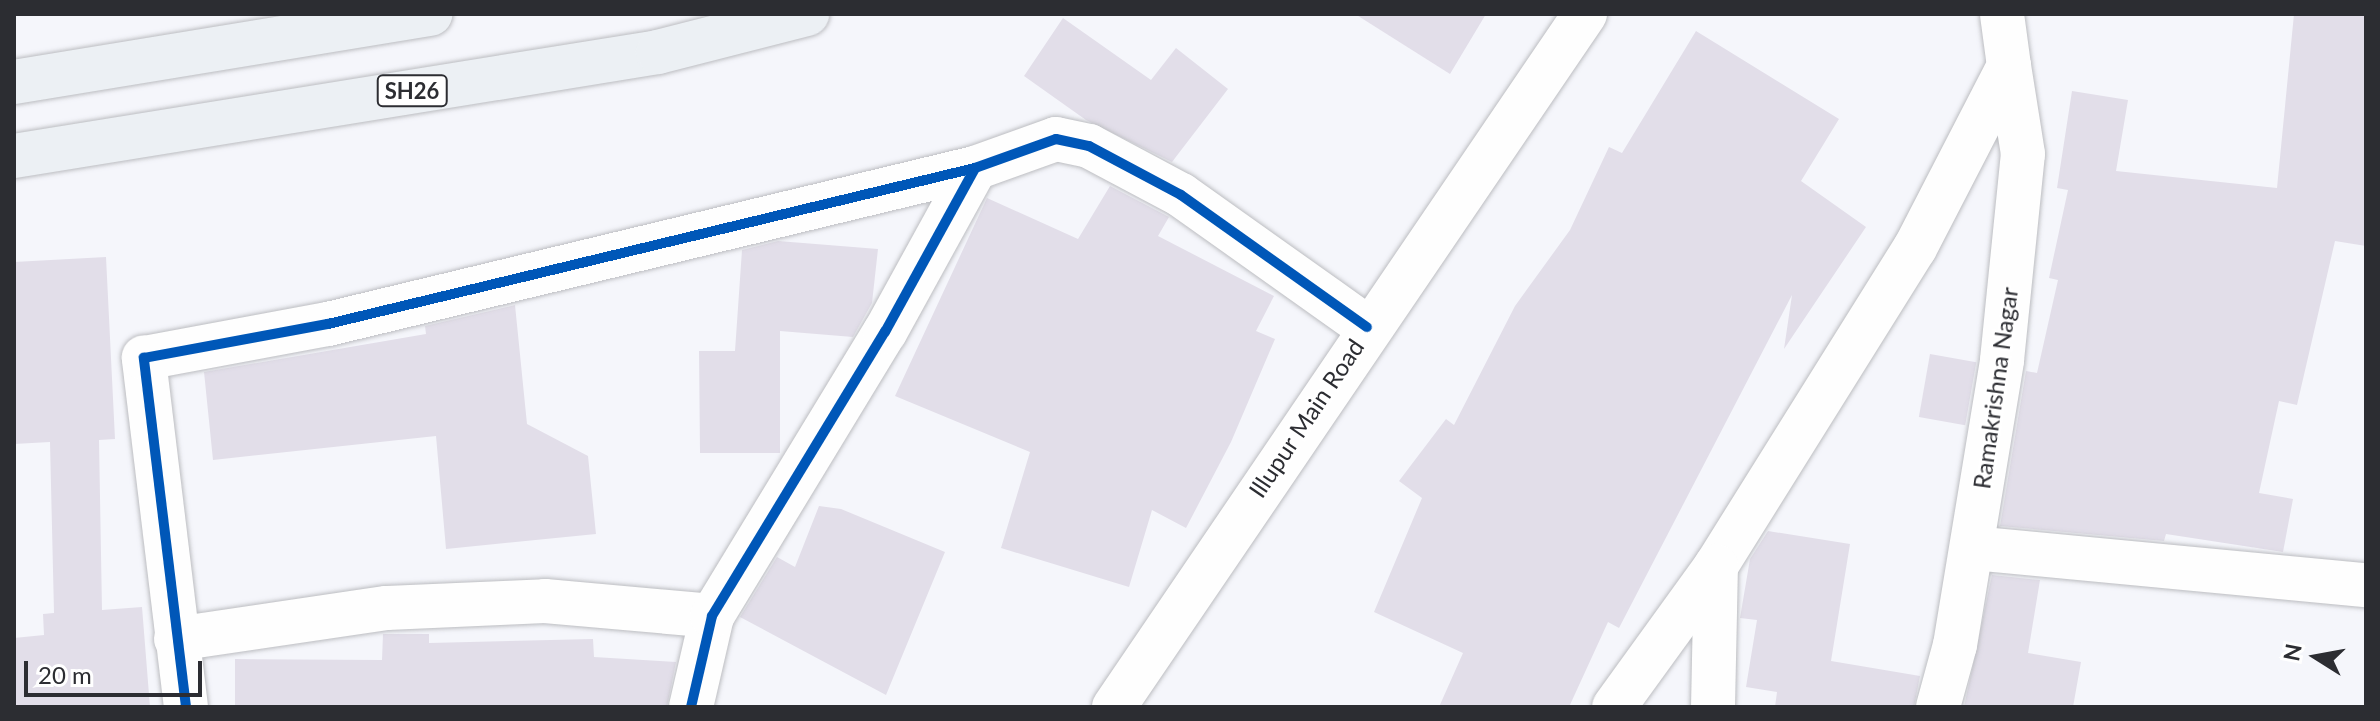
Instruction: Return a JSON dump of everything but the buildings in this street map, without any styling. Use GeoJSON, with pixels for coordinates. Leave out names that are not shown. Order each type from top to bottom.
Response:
{"type":"FeatureCollection","features":[{"type":"Feature","properties":{"kind":"main road"},"geometry":{"type":"LineString","coordinates":[[14,82],[430,14]]}},
{"type":"Feature","properties":{"kind":"main road","name":"SH26"},"geometry":{"type":"LineString","coordinates":[[14,156],[658,52],[807,14]]}},
{"type":"Feature","properties":{"kind":"street","name":"Illupur Main Road"},"geometry":{"type":"LineString","coordinates":[[1114,707],[1367,327],[1585,14]]}},
{"type":"Feature","properties":{"kind":"street","name":"Ramakrishna Nagar"},"geometry":{"type":"LineString","coordinates":[[1938,707],[1972,548],[2002,360],[2023,154],[2002,14]]}},
{"type":"Feature","properties":{"kind":"street"},"geometry":{"type":"LineString","coordinates":[[1614,707],[1716,566],[1915,248],[2009,66]]}},
{"type":"Feature","properties":{"kind":"street"},"geometry":{"type":"LineString","coordinates":[[186,707],[144,358],[328,324],[975,168],[1056,139],[1089,146],[1181,195],[1367,327]]}},
{"type":"Feature","properties":{"kind":"street"},"geometry":{"type":"LineString","coordinates":[[691,707],[712,616],[885,332],[975,168]]}},
{"type":"Feature","properties":{"kind":"street"},"geometry":{"type":"LineString","coordinates":[[1972,548],[2366,585]]}},
{"type":"Feature","properties":{"kind":"street"},"geometry":{"type":"LineString","coordinates":[[1713,707],[1716,566]]}},
{"type":"Feature","properties":{"kind":"street"},"geometry":{"type":"LineString","coordinates":[[176,639],[387,608],[545,601],[712,616]]}},
{"type":"Feature","properties":{"kind":"cycle path"},"geometry":{"type":"LineString","coordinates":[[691,707],[712,616],[885,332],[975,168],[1056,139],[1089,146],[1181,195],[1367,327]]}},
{"type":"Feature","properties":{"kind":"cycle path"},"geometry":{"type":"LineString","coordinates":[[186,707],[144,358],[328,324],[975,168]]}}]}
